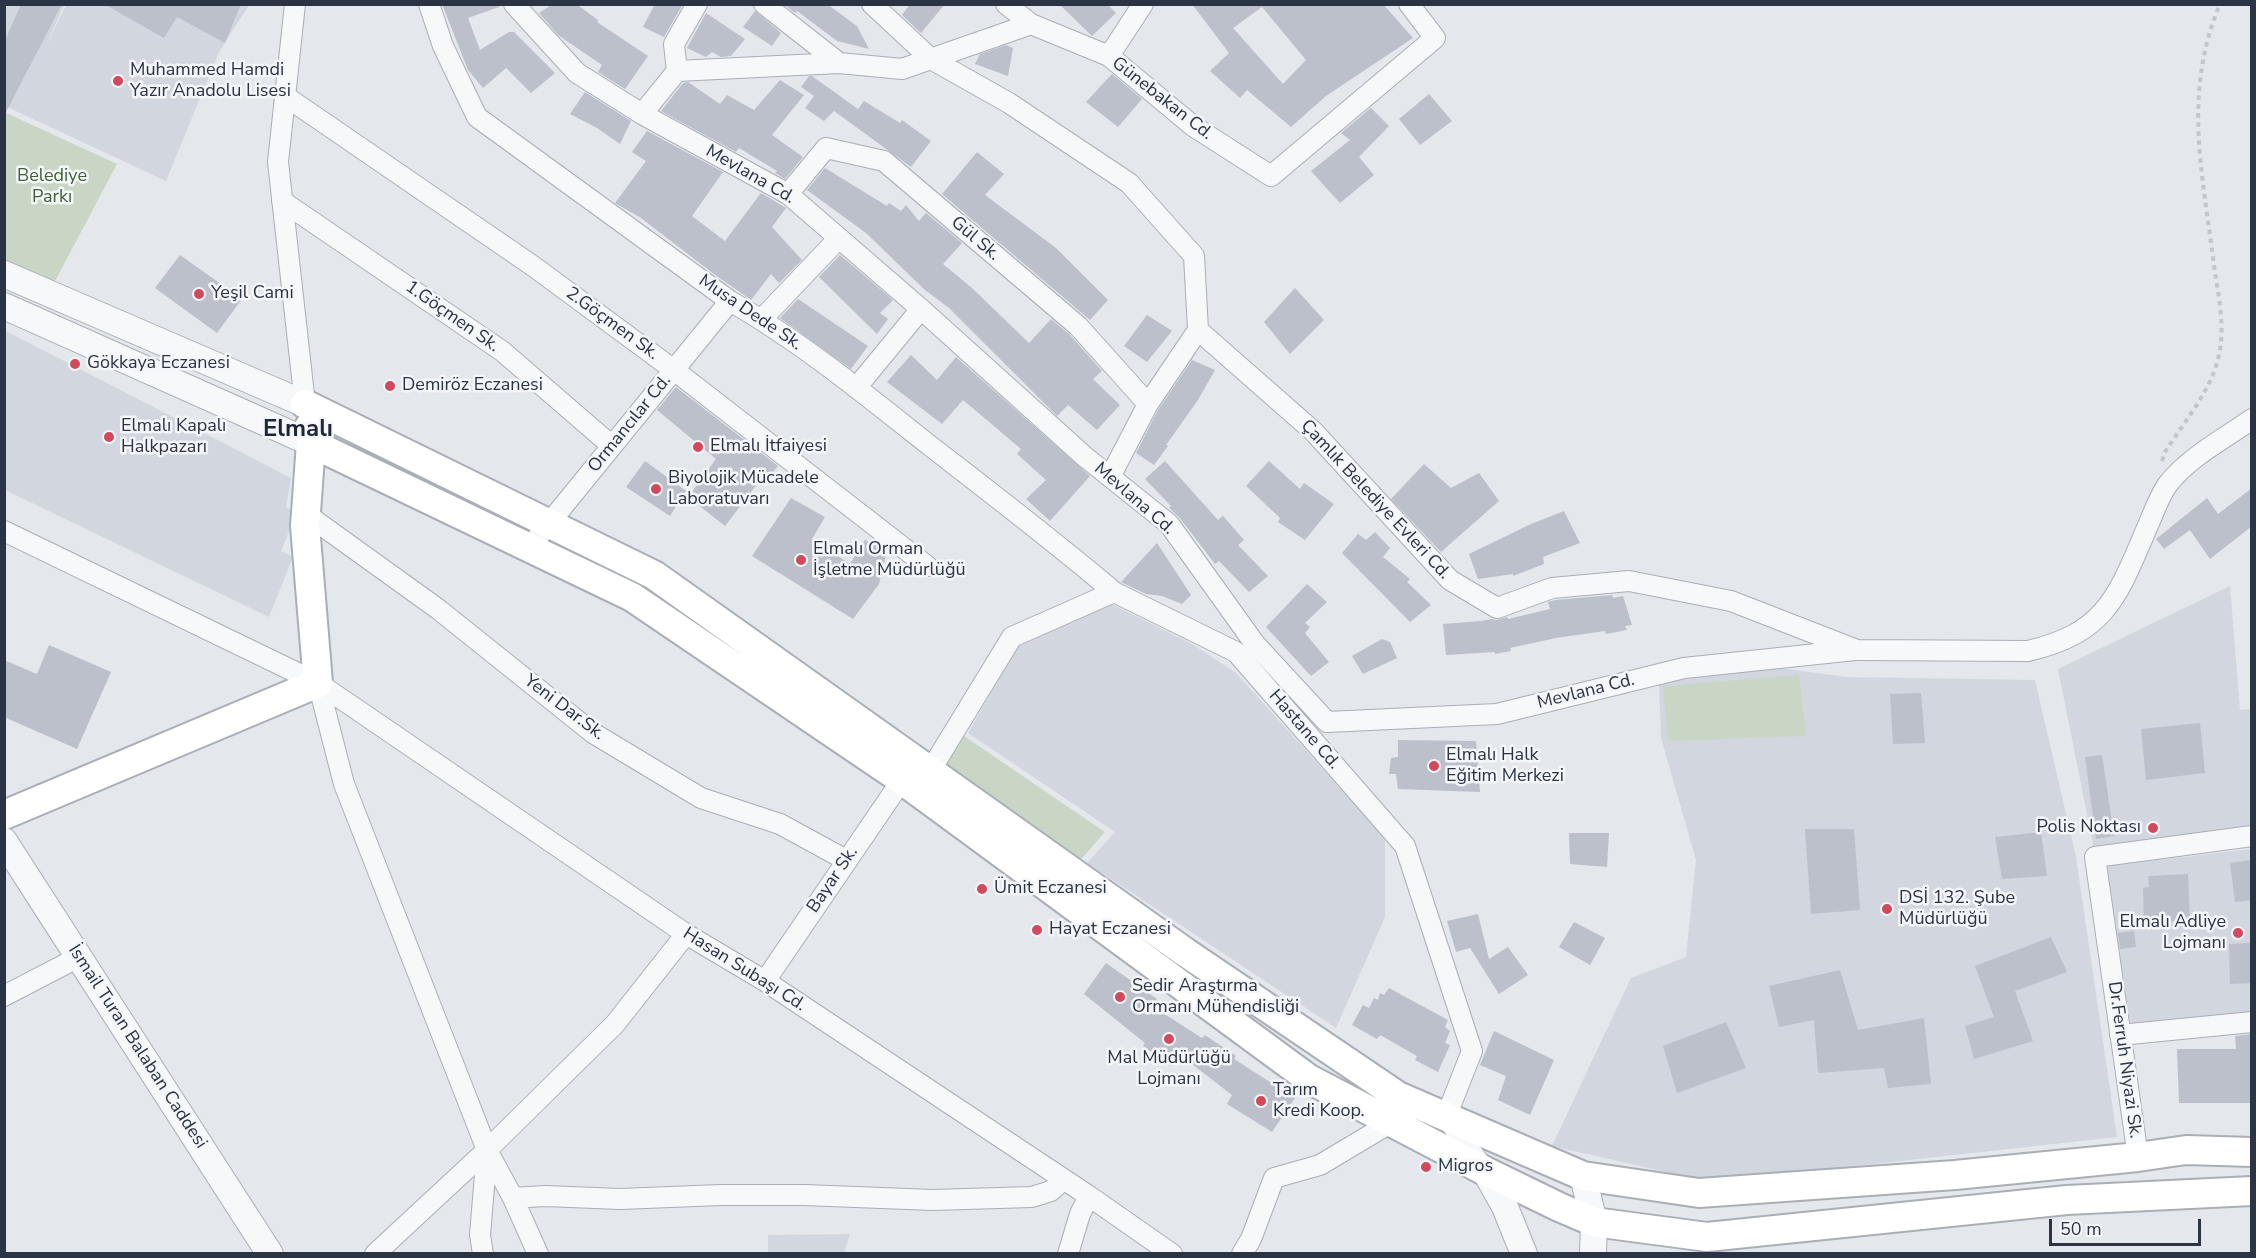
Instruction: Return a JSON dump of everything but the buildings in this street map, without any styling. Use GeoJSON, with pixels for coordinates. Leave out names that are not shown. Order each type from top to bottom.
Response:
{"type":"FeatureCollection","features":[{"type":"Feature","properties":{"kind":"main road"},"geometry":{"type":"LineString","coordinates":[[4,815],[318,683],[306,514],[311,443],[305,404]]}},
{"type":"Feature","properties":{"kind":"main road"},"geometry":{"type":"LineString","coordinates":[[305,404],[654,575],[1185,952],[1398,1096],[1583,1176],[1699,1194],[1955,1175],[2186,1150],[2252,1152]]}},
{"type":"Feature","properties":{"kind":"main road"},"geometry":{"type":"LineString","coordinates":[[311,443],[632,597],[902,780],[1309,1079],[1485,1171],[1594,1222],[1707,1238],[2067,1200],[2252,1191]]}},
{"type":"Feature","properties":{"kind":"street"},"geometry":{"type":"LineString","coordinates":[[4,274],[305,404],[278,162],[295,4]]}},
{"type":"Feature","properties":{"kind":"street","name":"Musa Dede Sk."},"geometry":{"type":"LineString","coordinates":[[429,4],[443,46],[477,117],[730,301],[762,319],[856,388],[1077,560],[1114,592]]}},
{"type":"Feature","properties":{"kind":"street","name":"Mevlana Cd."},"geometry":{"type":"LineString","coordinates":[[514,4],[577,73],[642,114],[788,194],[921,309],[1084,456],[1169,524],[1255,644],[1327,722],[1497,714],[1684,668],[1857,650]]}},
{"type":"Feature","properties":{"kind":"street"},"geometry":{"type":"LineString","coordinates":[[642,114],[677,70],[674,44],[697,4]]}},
{"type":"Feature","properties":{"kind":"street"},"geometry":{"type":"LineString","coordinates":[[764,4],[839,63]]}},
{"type":"Feature","properties":{"kind":"street"},"geometry":{"type":"LineString","coordinates":[[872,4],[931,59],[1009,103],[1129,183],[1194,256],[1198,330],[1148,404],[1110,477]]}},
{"type":"Feature","properties":{"kind":"street","name":"Günebakan Cd."},"geometry":{"type":"LineString","coordinates":[[1006,4],[1031,24],[1108,56],[1193,126],[1271,176],[1435,38],[1409,4]]}},
{"type":"Feature","properties":{"kind":"street"},"geometry":{"type":"LineString","coordinates":[[1108,56],[1143,4]]}},
{"type":"Feature","properties":{"kind":"street"},"geometry":{"type":"LineString","coordinates":[[677,70],[839,63],[902,69],[1031,24]]}},
{"type":"Feature","properties":{"kind":"street","name":"2.Göçmen Sk."},"geometry":{"type":"LineString","coordinates":[[285,96],[533,266],[674,370],[927,566]]}},
{"type":"Feature","properties":{"kind":"street","name":"Gül Sk."},"geometry":{"type":"LineString","coordinates":[[788,194],[826,148],[884,161],[1078,326],[1148,404]]}},
{"type":"Feature","properties":{"kind":"street","name":"1.Göçmen Sk."},"geometry":{"type":"LineString","coordinates":[[282,201],[502,351],[612,446]]}},
{"type":"Feature","properties":{"kind":"street"},"geometry":{"type":"LineString","coordinates":[[762,319],[839,238]]}},
{"type":"Feature","properties":{"kind":"street","name":"Ormancılar Cd."},"geometry":{"type":"LineString","coordinates":[[529,548],[730,301]]}},
{"type":"Feature","properties":{"kind":"street"},"geometry":{"type":"LineString","coordinates":[[4,306],[311,443]]}},
{"type":"Feature","properties":{"kind":"street"},"geometry":{"type":"LineString","coordinates":[[856,388],[921,309]]}},
{"type":"Feature","properties":{"kind":"street","name":"Çamlık Belediye Evleri Cd."},"geometry":{"type":"LineString","coordinates":[[1198,330],[1313,431],[1450,580],[1497,608],[1552,588],[1629,581],[1731,601],[1857,650],[2028,651],[2054,645],[2081,632],[2101,615],[2118,593],[2167,485],[2183,467],[2252,420]]}},
{"type":"Feature","properties":{"kind":"street","name":"Yeni Dar.Sk."},"geometry":{"type":"LineString","coordinates":[[306,514],[438,609],[593,733],[701,798],[780,824],[846,860]]}},
{"type":"Feature","properties":{"kind":"street","name":"Hasan Subaşı Cd."},"geometry":{"type":"LineString","coordinates":[[4,531],[318,683],[686,934],[765,981],[1089,1196],[1172,1254]]}},
{"type":"Feature","properties":{"kind":"street"},"geometry":{"type":"LineString","coordinates":[[930,771],[1011,637],[1114,592]]}},
{"type":"Feature","properties":{"kind":"street","name":"Hastane Cd."},"geometry":{"type":"LineString","coordinates":[[1114,592],[1236,652],[1405,846],[1472,1051],[1446,1117]]}},
{"type":"Feature","properties":{"kind":"street"},"geometry":{"type":"LineString","coordinates":[[1236,652],[1255,644]]}},
{"type":"Feature","properties":{"kind":"street"},"geometry":{"type":"LineString","coordinates":[[318,683],[344,784],[487,1150],[513,1197],[538,1254]]}},
{"type":"Feature","properties":{"kind":"street","name":"Bayar Sk."},"geometry":{"type":"LineString","coordinates":[[765,981],[902,780]]}},
{"type":"Feature","properties":{"kind":"street","name":"Dr.Ferruh Niyazi Sk."},"geometry":{"type":"LineString","coordinates":[[2138,1157],[2095,857],[2252,836]]}},
{"type":"Feature","properties":{"kind":"street","name":"İsmail Turan Balaban Caddesi"},"geometry":{"type":"LineString","coordinates":[[4,841],[270,1254]]}},
{"type":"Feature","properties":{"kind":"street"},"geometry":{"type":"LineString","coordinates":[[375,1254],[487,1150],[615,1024],[686,934]]}},
{"type":"Feature","properties":{"kind":"street"},"geometry":{"type":"LineString","coordinates":[[4,996],[79,957]]}},
{"type":"Feature","properties":{"kind":"street"},"geometry":{"type":"LineString","coordinates":[[2120,1035],[2252,1022]]}},
{"type":"Feature","properties":{"kind":"street"},"geometry":{"type":"LineString","coordinates":[[1446,1117],[1485,1171],[1505,1207],[1524,1254]]}},
{"type":"Feature","properties":{"kind":"street"},"geometry":{"type":"LineString","coordinates":[[1242,1254],[1251,1239],[1274,1178],[1320,1165],[1392,1122]]}},
{"type":"Feature","properties":{"kind":"street"},"geometry":{"type":"LineString","coordinates":[[483,1254],[480,1235],[487,1150]]}},
{"type":"Feature","properties":{"kind":"street"},"geometry":{"type":"LineString","coordinates":[[1583,1176],[1594,1222],[1593,1254]]}},
{"type":"Feature","properties":{"kind":"street"},"geometry":{"type":"LineString","coordinates":[[513,1197],[620,1199],[721,1195],[804,1195],[933,1200],[1032,1197],[1051,1191],[1063,1180]]}},
{"type":"Feature","properties":{"kind":"street"},"geometry":{"type":"LineString","coordinates":[[1068,1254],[1080,1214],[1089,1196]]}},
{"type":"Feature","properties":{"kind":"path"},"geometry":{"type":"LineString","coordinates":[[2167,485],[2162,469],[2164,452],[2209,383],[2220,350],[2221,317],[2197,121],[2201,64],[2206,42],[2220,4]]}},
{"type":"Feature","properties":{"kind":"shaded area","name":"Muhammed Hamdi Yazır Anadolu Lisesi"},"geometry":{"type":"Polygon","coordinates":[[[4,5],[64,5],[44,50],[66,5],[249,5],[219,52],[166,181],[5,106],[4,5]]]}},
{"type":"Feature","properties":{"kind":"shaded area","name":"Elmalı Kapalı Halkpazarı"},"geometry":{"type":"Polygon","coordinates":[[[4,330],[291,478],[286,507],[296,514],[281,551],[293,557],[269,617],[5,490],[4,330]]]}},
{"type":"Feature","properties":{"kind":"shaded area"},"geometry":{"type":"Polygon","coordinates":[[[2230,586],[2240,710],[2251,709],[2251,826],[2094,849],[2058,669],[2230,586]]]}},
{"type":"Feature","properties":{"kind":"shaded area"},"geometry":{"type":"Polygon","coordinates":[[[1111,604],[1192,644],[1236,673],[1385,838],[1385,917],[1336,1028],[1087,863],[1115,832],[968,733],[1017,647],[1111,604]]]}},
{"type":"Feature","properties":{"kind":"shaded area","name":"DSİ 132. Şube Müdürlüğü"},"geometry":{"type":"Polygon","coordinates":[[[1772,667],[1846,677],[2035,680],[2076,857],[2117,1137],[1710,1182],[1552,1146],[1631,978],[1686,957],[1696,860],[1661,738],[1659,683],[1772,667]]]}},
{"type":"Feature","properties":{"kind":"shaded area"},"geometry":{"type":"Polygon","coordinates":[[[2251,849],[2251,1012],[2130,1024],[2107,866],[2251,849]]]}},
{"type":"Feature","properties":{"kind":"shaded area"},"geometry":{"type":"Polygon","coordinates":[[[850,1234],[844,1253],[768,1253],[768,1235],[850,1234]]]}},
{"type":"Feature","properties":{"kind":"green space","name":"Belediye Parkı"},"geometry":{"type":"Polygon","coordinates":[[[4,112],[117,164],[55,281],[5,261],[4,112]]]}},
{"type":"Feature","properties":{"kind":"green space"},"geometry":{"type":"Polygon","coordinates":[[[1799,675],[1806,736],[1668,741],[1663,686],[1799,675]]]}},
{"type":"Feature","properties":{"kind":"green space"},"geometry":{"type":"Polygon","coordinates":[[[964,736],[1105,832],[1077,864],[942,771],[964,736]]]}},
{"type":"Feature","properties":{"kind":"place","name":"Muhammed Hamdi Yazır Anadolu Lisesi"},"geometry":{"type":"Point","coordinates":[118,81]}},
{"type":"Feature","properties":{"kind":"place","name":"Yeşil Cami"},"geometry":{"type":"Point","coordinates":[199,294]}},
{"type":"Feature","properties":{"kind":"place","name":"Gökkaya Eczanesi"},"geometry":{"type":"Point","coordinates":[75,364]}},
{"type":"Feature","properties":{"kind":"place","name":"Demiröz Eczanesi"},"geometry":{"type":"Point","coordinates":[390,386]}},
{"type":"Feature","properties":{"kind":"place","name":"Elmalı Kapalı Halkpazarı"},"geometry":{"type":"Point","coordinates":[109,437]}},
{"type":"Feature","properties":{"kind":"place","name":"Elmalı İtfaiyesi"},"geometry":{"type":"Point","coordinates":[698,447]}},
{"type":"Feature","properties":{"kind":"place","name":"Biyolojik Mücadele Laboratuvarı"},"geometry":{"type":"Point","coordinates":[656,489]}},
{"type":"Feature","properties":{"kind":"place","name":"Elmalı Orman İşletme Müdürlüğü"},"geometry":{"type":"Point","coordinates":[801,560]}},
{"type":"Feature","properties":{"kind":"place","name":"Elmalı Halk Eğitim Merkezi"},"geometry":{"type":"Point","coordinates":[1434,766]}},
{"type":"Feature","properties":{"kind":"place","name":"Polis Noktası"},"geometry":{"type":"Point","coordinates":[2153,828]}},
{"type":"Feature","properties":{"kind":"place","name":"Ümit Eczanesi"},"geometry":{"type":"Point","coordinates":[982,889]}},
{"type":"Feature","properties":{"kind":"place","name":"DSİ 132. Şube Müdürlüğü"},"geometry":{"type":"Point","coordinates":[1887,909]}},
{"type":"Feature","properties":{"kind":"place","name":"Hayat Eczanesi"},"geometry":{"type":"Point","coordinates":[1037,930]}},
{"type":"Feature","properties":{"kind":"place","name":"Elmalı Adliye Lojmanı"},"geometry":{"type":"Point","coordinates":[2238,933]}},
{"type":"Feature","properties":{"kind":"place","name":"Sedir Araştırma Ormanı Mühendisliği"},"geometry":{"type":"Point","coordinates":[1120,997]}},
{"type":"Feature","properties":{"kind":"place","name":"Mal Müdürlüğü Lojmanı"},"geometry":{"type":"Point","coordinates":[1169,1039]}},
{"type":"Feature","properties":{"kind":"place","name":"Tarım Kredi Koop."},"geometry":{"type":"Point","coordinates":[1261,1101]}},
{"type":"Feature","properties":{"kind":"place","name":"Migros"},"geometry":{"type":"Point","coordinates":[1426,1167]}},
{"type":"Feature","properties":{"kind":"district","name":"Elmalı"},"geometry":{"type":"Point","coordinates":[298,430]}}]}
